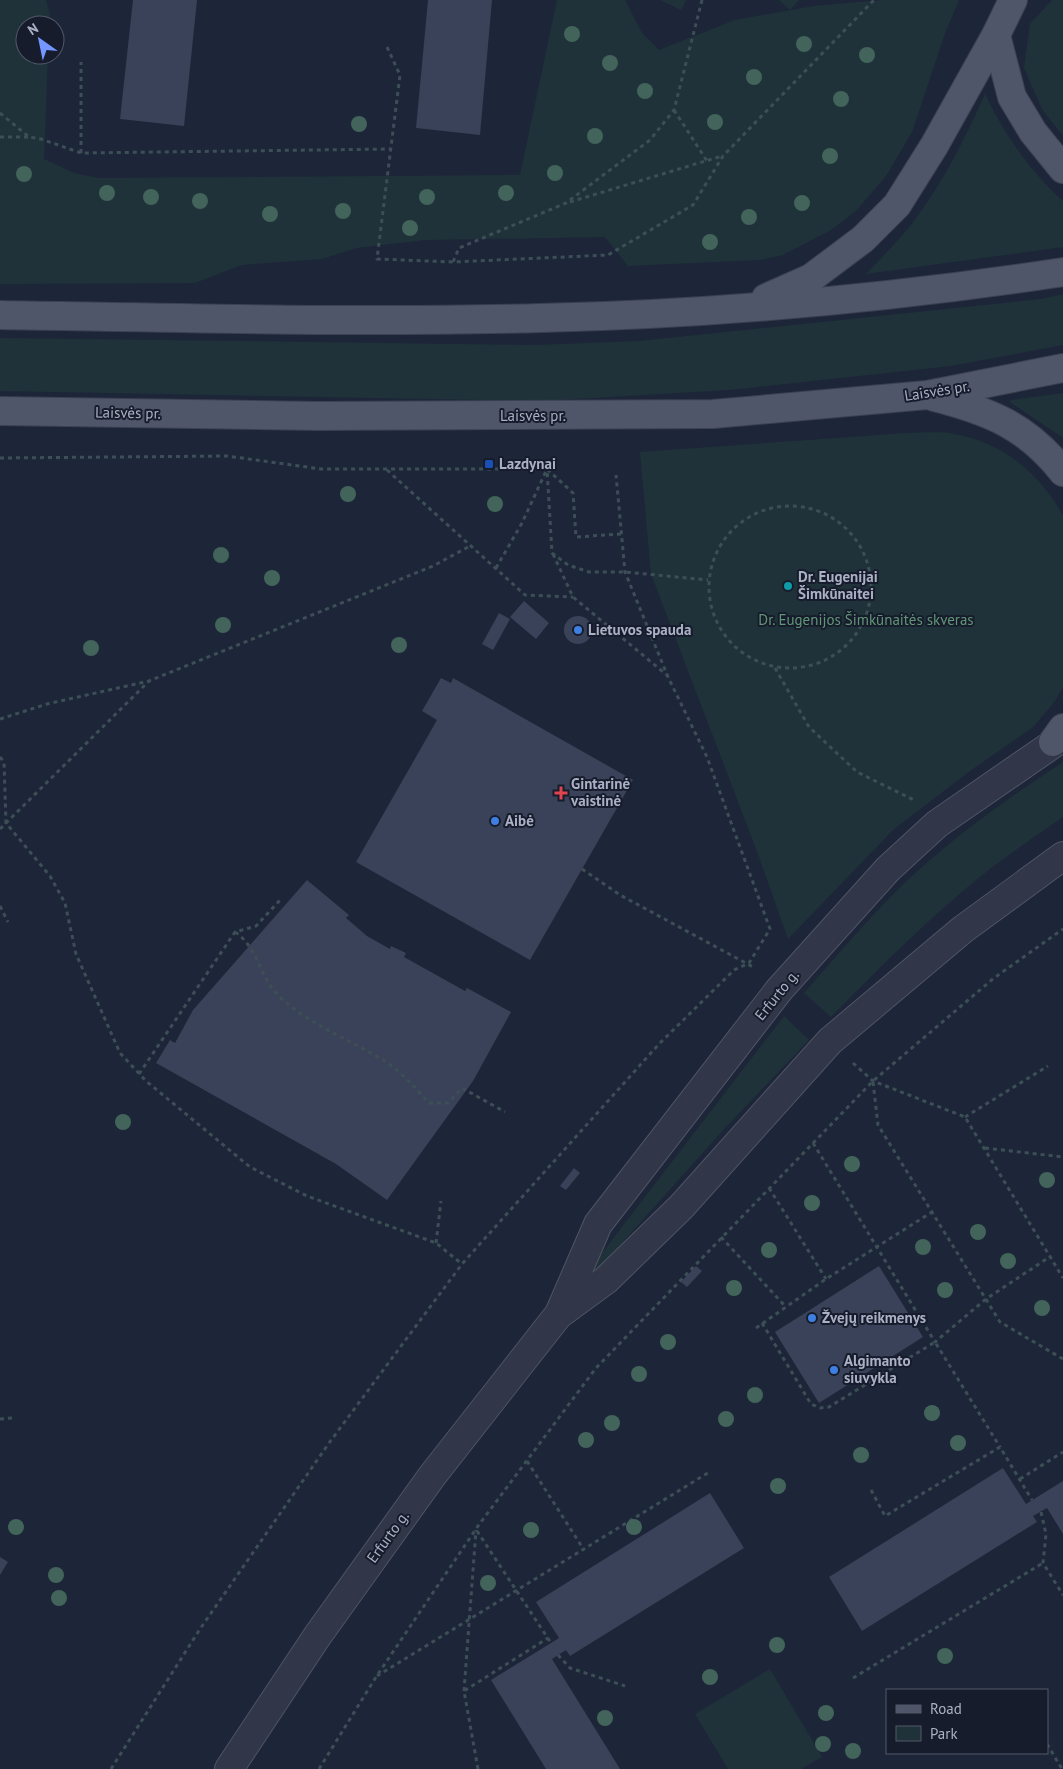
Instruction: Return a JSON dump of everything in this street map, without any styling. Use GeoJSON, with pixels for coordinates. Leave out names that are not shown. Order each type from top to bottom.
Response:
{"type":"FeatureCollection","features":[{"type":"Feature","properties":{"kind":"main road"},"geometry":{"type":"LineString","coordinates":[[746,307],[811,278],[863,239],[897,205],[934,146],[996,35],[1013,0]]}},
{"type":"Feature","properties":{"kind":"main road"},"geometry":{"type":"LineString","coordinates":[[996,35],[1012,97],[1033,132],[1063,169]]}},
{"type":"Feature","properties":{"kind":"main road"},"geometry":{"type":"LineString","coordinates":[[0,315],[367,320],[540,318],[663,313],[746,307],[959,288],[1063,272]]}},
{"type":"Feature","properties":{"kind":"main road","name":"Laisvės pr."},"geometry":{"type":"LineString","coordinates":[[0,411],[318,416],[626,416],[713,414],[927,395],[1063,368]]}},
{"type":"Feature","properties":{"kind":"main road"},"geometry":{"type":"LineString","coordinates":[[927,395],[973,407],[1017,427],[1054,461],[1063,472]]}},
{"type":"Feature","properties":{"kind":"street","name":"Erfurto g."},"geometry":{"type":"LineString","coordinates":[[230,1769],[318,1635],[426,1484],[559,1314],[598,1224],[780,990],[888,869],[948,816],[1060,736]]}},
{"type":"Feature","properties":{"kind":"street","name":"Erfurto g."},"geometry":{"type":"LineString","coordinates":[[559,1314],[606,1280],[682,1206],[830,1041],[962,930],[1063,856]]}},
{"type":"Feature","properties":{"kind":"path"},"geometry":{"type":"LineString","coordinates":[[566,203],[650,140],[674,110],[702,0]]}},
{"type":"Feature","properties":{"kind":"path"},"geometry":{"type":"LineString","coordinates":[[387,47],[400,75],[377,259],[452,262],[608,255],[693,205],[723,156],[874,0]]}},
{"type":"Feature","properties":{"kind":"path"},"geometry":{"type":"LineString","coordinates":[[81,62],[81,152]]}},
{"type":"Feature","properties":{"kind":"path"},"geometry":{"type":"LineString","coordinates":[[674,110],[707,160]]}},
{"type":"Feature","properties":{"kind":"path"},"geometry":{"type":"LineString","coordinates":[[0,113],[29,137]]}},
{"type":"Feature","properties":{"kind":"path"},"geometry":{"type":"LineString","coordinates":[[0,137],[41,139],[81,152],[329,152],[391,149]]}},
{"type":"Feature","properties":{"kind":"path"},"geometry":{"type":"LineString","coordinates":[[452,262],[459,248],[566,203],[723,156]]}},
{"type":"Feature","properties":{"kind":"path"},"geometry":{"type":"LineString","coordinates":[[0,458],[227,456],[322,469],[547,469],[573,493],[576,537],[621,534]]}},
{"type":"Feature","properties":{"kind":"path"},"geometry":{"type":"LineString","coordinates":[[547,469],[552,553],[573,597],[668,677]]}},
{"type":"Feature","properties":{"kind":"path"},"geometry":{"type":"LineString","coordinates":[[496,568],[522,524],[547,469]]}},
{"type":"Feature","properties":{"kind":"path"},"geometry":{"type":"LineString","coordinates":[[386,470],[525,595],[573,597]]}},
{"type":"Feature","properties":{"kind":"path"},"geometry":{"type":"LineString","coordinates":[[111,1769],[200,1629],[267,1532],[329,1443],[462,1264],[659,1044],[734,970],[749,963],[770,929],[707,758],[668,677],[625,572],[616,474]]}},
{"type":"Feature","properties":{"kind":"path"},"geometry":{"type":"LineString","coordinates":[[790,505],[819,510],[845,526],[864,550],[872,579],[869,609],[856,636],[834,657],[806,668],[775,668],[747,657],[725,637],[711,610],[708,580],[716,551],[734,527],[760,511],[790,505]]}},
{"type":"Feature","properties":{"kind":"path"},"geometry":{"type":"LineString","coordinates":[[0,719],[47,704],[149,681],[433,566],[470,546]]}},
{"type":"Feature","properties":{"kind":"path"},"geometry":{"type":"LineString","coordinates":[[552,553],[568,565],[590,572],[625,572],[708,580]]}},
{"type":"Feature","properties":{"kind":"path"},"geometry":{"type":"LineString","coordinates":[[775,668],[809,727],[857,772],[948,816]]}},
{"type":"Feature","properties":{"kind":"path"},"geometry":{"type":"LineString","coordinates":[[0,829],[149,681]]}},
{"type":"Feature","properties":{"kind":"path"},"geometry":{"type":"LineString","coordinates":[[0,757],[4,762],[6,823],[50,876],[65,903],[76,954],[120,1052],[139,1074],[250,1167],[307,1196],[436,1243],[462,1264]]}},
{"type":"Feature","properties":{"kind":"path"},"geometry":{"type":"LineString","coordinates":[[582,869],[620,895],[749,963]]}},
{"type":"Feature","properties":{"kind":"path"},"geometry":{"type":"LineString","coordinates":[[139,1074],[235,932],[256,926],[281,900]]}},
{"type":"Feature","properties":{"kind":"path"},"geometry":{"type":"LineString","coordinates":[[0,906],[8,922]]}},
{"type":"Feature","properties":{"kind":"path"},"geometry":{"type":"LineString","coordinates":[[318,1769],[376,1677],[476,1530],[596,1368],[873,1081],[994,978],[1063,929]]}},
{"type":"Feature","properties":{"kind":"path"},"geometry":{"type":"LineString","coordinates":[[235,932],[245,938],[278,995],[307,1020],[380,1058],[405,1076],[429,1103],[448,1103],[462,1088],[506,1112]]}},
{"type":"Feature","properties":{"kind":"path"},"geometry":{"type":"LineString","coordinates":[[965,1117],[1048,1066]]}},
{"type":"Feature","properties":{"kind":"path"},"geometry":{"type":"LineString","coordinates":[[873,1081],[965,1117],[1063,1278]]}},
{"type":"Feature","properties":{"kind":"path"},"geometry":{"type":"LineString","coordinates":[[873,1081],[878,1125],[1000,1322],[1063,1360]]}},
{"type":"Feature","properties":{"kind":"path"},"geometry":{"type":"LineString","coordinates":[[813,1143],[1032,1500]]}},
{"type":"Feature","properties":{"kind":"path"},"geometry":{"type":"LineString","coordinates":[[984,1148],[1063,1157]]}},
{"type":"Feature","properties":{"kind":"path"},"geometry":{"type":"LineString","coordinates":[[769,1188],[826,1279]]}},
{"type":"Feature","properties":{"kind":"path"},"geometry":{"type":"LineString","coordinates":[[436,1243],[441,1202]]}},
{"type":"Feature","properties":{"kind":"path"},"geometry":{"type":"LineString","coordinates":[[756,1328],[785,1306],[932,1212]]}},
{"type":"Feature","properties":{"kind":"path"},"geometry":{"type":"LineString","coordinates":[[721,1237],[785,1306]]}},
{"type":"Feature","properties":{"kind":"path"},"geometry":{"type":"LineString","coordinates":[[762,1323],[811,1404],[820,1408],[829,1407],[935,1342],[986,1299],[1051,1256]]}},
{"type":"Feature","properties":{"kind":"path"},"geometry":{"type":"LineString","coordinates":[[0,1419],[12,1418]]}},
{"type":"Feature","properties":{"kind":"path"},"geometry":{"type":"LineString","coordinates":[[871,1490],[885,1516],[1000,1446]]}},
{"type":"Feature","properties":{"kind":"path"},"geometry":{"type":"LineString","coordinates":[[1020,1479],[1063,1452]]}},
{"type":"Feature","properties":{"kind":"path"},"geometry":{"type":"LineString","coordinates":[[527,1461],[584,1550]]}},
{"type":"Feature","properties":{"kind":"path"},"geometry":{"type":"LineString","coordinates":[[376,1677],[711,1471]]}},
{"type":"Feature","properties":{"kind":"path"},"geometry":{"type":"LineString","coordinates":[[1041,1512],[1046,1534],[1043,1563],[1063,1596]]}},
{"type":"Feature","properties":{"kind":"path"},"geometry":{"type":"LineString","coordinates":[[476,1530],[551,1643]]}},
{"type":"Feature","properties":{"kind":"path"},"geometry":{"type":"LineString","coordinates":[[476,1530],[464,1691],[478,1769]]}},
{"type":"Feature","properties":{"kind":"path"},"geometry":{"type":"LineString","coordinates":[[853,1678],[1043,1563]]}},
{"type":"Feature","properties":{"kind":"path"},"geometry":{"type":"LineString","coordinates":[[464,1691],[548,1638]]}},
{"type":"Feature","properties":{"kind":"path"},"geometry":{"type":"LineString","coordinates":[[558,1655],[570,1668],[625,1686]]}},
{"type":"Feature","properties":{"kind":"path"},"geometry":{"type":"LineString","coordinates":[[1048,1746],[1062,1769]]}},
{"type":"Feature","properties":{"kind":"path"},"geometry":{"type":"LineString","coordinates":[[1058,1762],[1063,1763]]}},
{"type":"Feature","properties":{"kind":"green space"},"geometry":{"type":"Polygon","coordinates":[[[0,0],[46,0],[50,15],[15,15],[15,65],[48,65],[44,159],[74,173],[98,178],[520,175],[557,0],[625,0],[642,33],[659,50],[735,20],[814,6],[882,0],[959,0],[945,33],[912,132],[886,176],[857,210],[831,230],[783,255],[760,260],[628,266],[605,237],[426,240],[356,248],[322,259],[242,265],[195,283],[0,284],[0,0]]]}},
{"type":"Feature","properties":{"kind":"green space"},"geometry":{"type":"Polygon","coordinates":[[[660,0],[686,0],[681,10],[660,0]]]}},
{"type":"Feature","properties":{"kind":"green space"},"geometry":{"type":"Polygon","coordinates":[[[779,0],[799,0],[790,10],[779,0]]]}},
{"type":"Feature","properties":{"kind":"green space"},"geometry":{"type":"Polygon","coordinates":[[[1052,0],[1063,0],[1063,136],[1042,109],[1024,68],[1030,24],[1052,0]]]}},
{"type":"Feature","properties":{"kind":"green space"},"geometry":{"type":"Polygon","coordinates":[[[985,94],[1009,138],[1029,165],[1063,201],[1063,247],[866,274],[911,225],[933,194],[961,145],[985,94]]]}},
{"type":"Feature","properties":{"kind":"green space"},"geometry":{"type":"Polygon","coordinates":[[[1063,294],[1063,345],[951,366],[729,390],[542,401],[0,391],[0,338],[535,345],[639,341],[1041,299],[1063,294]]]}},
{"type":"Feature","properties":{"kind":"green space"},"geometry":{"type":"Polygon","coordinates":[[[1063,393],[1063,438],[1010,402],[1011,400],[1063,393]]]}},
{"type":"Feature","properties":{"kind":"green space","name":"Dr. Eugenijos Šimkūnaitės skveras"},"geometry":{"type":"Polygon","coordinates":[[[907,433],[948,433],[972,438],[988,444],[1004,452],[1031,473],[1054,500],[1063,516],[1063,687],[1055,701],[1033,727],[970,771],[893,830],[788,939],[758,854],[651,574],[640,452],[907,433]]]}},
{"type":"Feature","properties":{"kind":"green space"},"geometry":{"type":"Polygon","coordinates":[[[1063,762],[1063,817],[1012,852],[964,890],[896,952],[831,1017],[804,993],[876,912],[922,867],[991,812],[1063,762]]]}},
{"type":"Feature","properties":{"kind":"green space"},"geometry":{"type":"Polygon","coordinates":[[[784,1016],[809,1040],[725,1128],[579,1291],[575,1288],[784,1016]]]}},
{"type":"Feature","properties":{"kind":"green space"},"geometry":{"type":"Polygon","coordinates":[[[770,1669],[822,1757],[801,1769],[728,1769],[695,1714],[770,1669]]]}},
{"type":"Feature","properties":{"kind":"building"},"geometry":{"type":"Polygon","coordinates":[[[133,0],[197,0],[184,126],[120,119],[133,0]]]}},
{"type":"Feature","properties":{"kind":"building"},"geometry":{"type":"Polygon","coordinates":[[[428,0],[492,0],[480,135],[416,128],[428,0]]]}},
{"type":"Feature","properties":{"kind":"building"},"geometry":{"type":"Polygon","coordinates":[[[524,601],[549,623],[536,639],[510,617],[524,601]]]}},
{"type":"Feature","properties":{"kind":"building"},"geometry":{"type":"Polygon","coordinates":[[[499,613],[510,619],[493,650],[482,644],[499,613]]]}},
{"type":"Feature","properties":{"kind":"building","name":"Lietuvos spauda"},"geometry":{"type":"Polygon","coordinates":[[[578,616],[588,620],[592,630],[588,640],[578,644],[568,640],[564,630],[568,620],[578,616]]]}},
{"type":"Feature","properties":{"kind":"building","name":"Aibė"},"geometry":{"type":"Polygon","coordinates":[[[441,678],[451,683],[453,678],[633,780],[530,960],[356,862],[437,720],[422,711],[441,678]]]}},
{"type":"Feature","properties":{"kind":"building"},"geometry":{"type":"Polygon","coordinates":[[[307,880],[349,915],[346,918],[367,936],[390,949],[391,946],[406,953],[404,957],[465,991],[467,988],[511,1012],[473,1081],[387,1200],[336,1164],[156,1063],[170,1040],[175,1043],[193,1010],[307,880]]]}},
{"type":"Feature","properties":{"kind":"building"},"geometry":{"type":"Polygon","coordinates":[[[574,1168],[580,1173],[566,1190],[560,1186],[574,1168]]]}},
{"type":"Feature","properties":{"kind":"building"},"geometry":{"type":"Polygon","coordinates":[[[696,1266],[702,1271],[687,1287],[681,1282],[696,1266]]]}},
{"type":"Feature","properties":{"kind":"building"},"geometry":{"type":"Polygon","coordinates":[[[879,1266],[923,1337],[819,1403],[775,1332],[879,1266]]]}},
{"type":"Feature","properties":{"kind":"building"},"geometry":{"type":"Polygon","coordinates":[[[1003,1468],[1026,1504],[1063,1481],[1063,1534],[1047,1508],[1033,1516],[1037,1522],[862,1631],[829,1577],[1003,1468]]]}},
{"type":"Feature","properties":{"kind":"building"},"geometry":{"type":"Polygon","coordinates":[[[710,1493],[744,1548],[570,1656],[566,1650],[552,1659],[620,1769],[546,1769],[491,1680],[559,1638],[536,1602],[710,1493]]]}},
{"type":"Feature","properties":{"kind":"building"},"geometry":{"type":"Polygon","coordinates":[[[0,1557],[8,1562],[0,1575],[0,1557]]]}},
{"type":"Feature","properties":{"kind":"place","name":"Lazdynai"},"geometry":{"type":"Point","coordinates":[489,464]}},
{"type":"Feature","properties":{"kind":"place","name":"Dr. Eugenijai Šimkūnaitei"},"geometry":{"type":"Point","coordinates":[788,586]}},
{"type":"Feature","properties":{"kind":"place","name":"Lietuvos spauda"},"geometry":{"type":"Point","coordinates":[578,630]}},
{"type":"Feature","properties":{"kind":"place","name":"Gintarinė vaistinė"},"geometry":{"type":"Point","coordinates":[561,793]}},
{"type":"Feature","properties":{"kind":"place","name":"Aibė"},"geometry":{"type":"Point","coordinates":[495,821]}},
{"type":"Feature","properties":{"kind":"place","name":"Žvejų reikmenys"},"geometry":{"type":"Point","coordinates":[812,1318]}},
{"type":"Feature","properties":{"kind":"place","name":"Algimanto siuvykla"},"geometry":{"type":"Point","coordinates":[834,1370]}}]}
